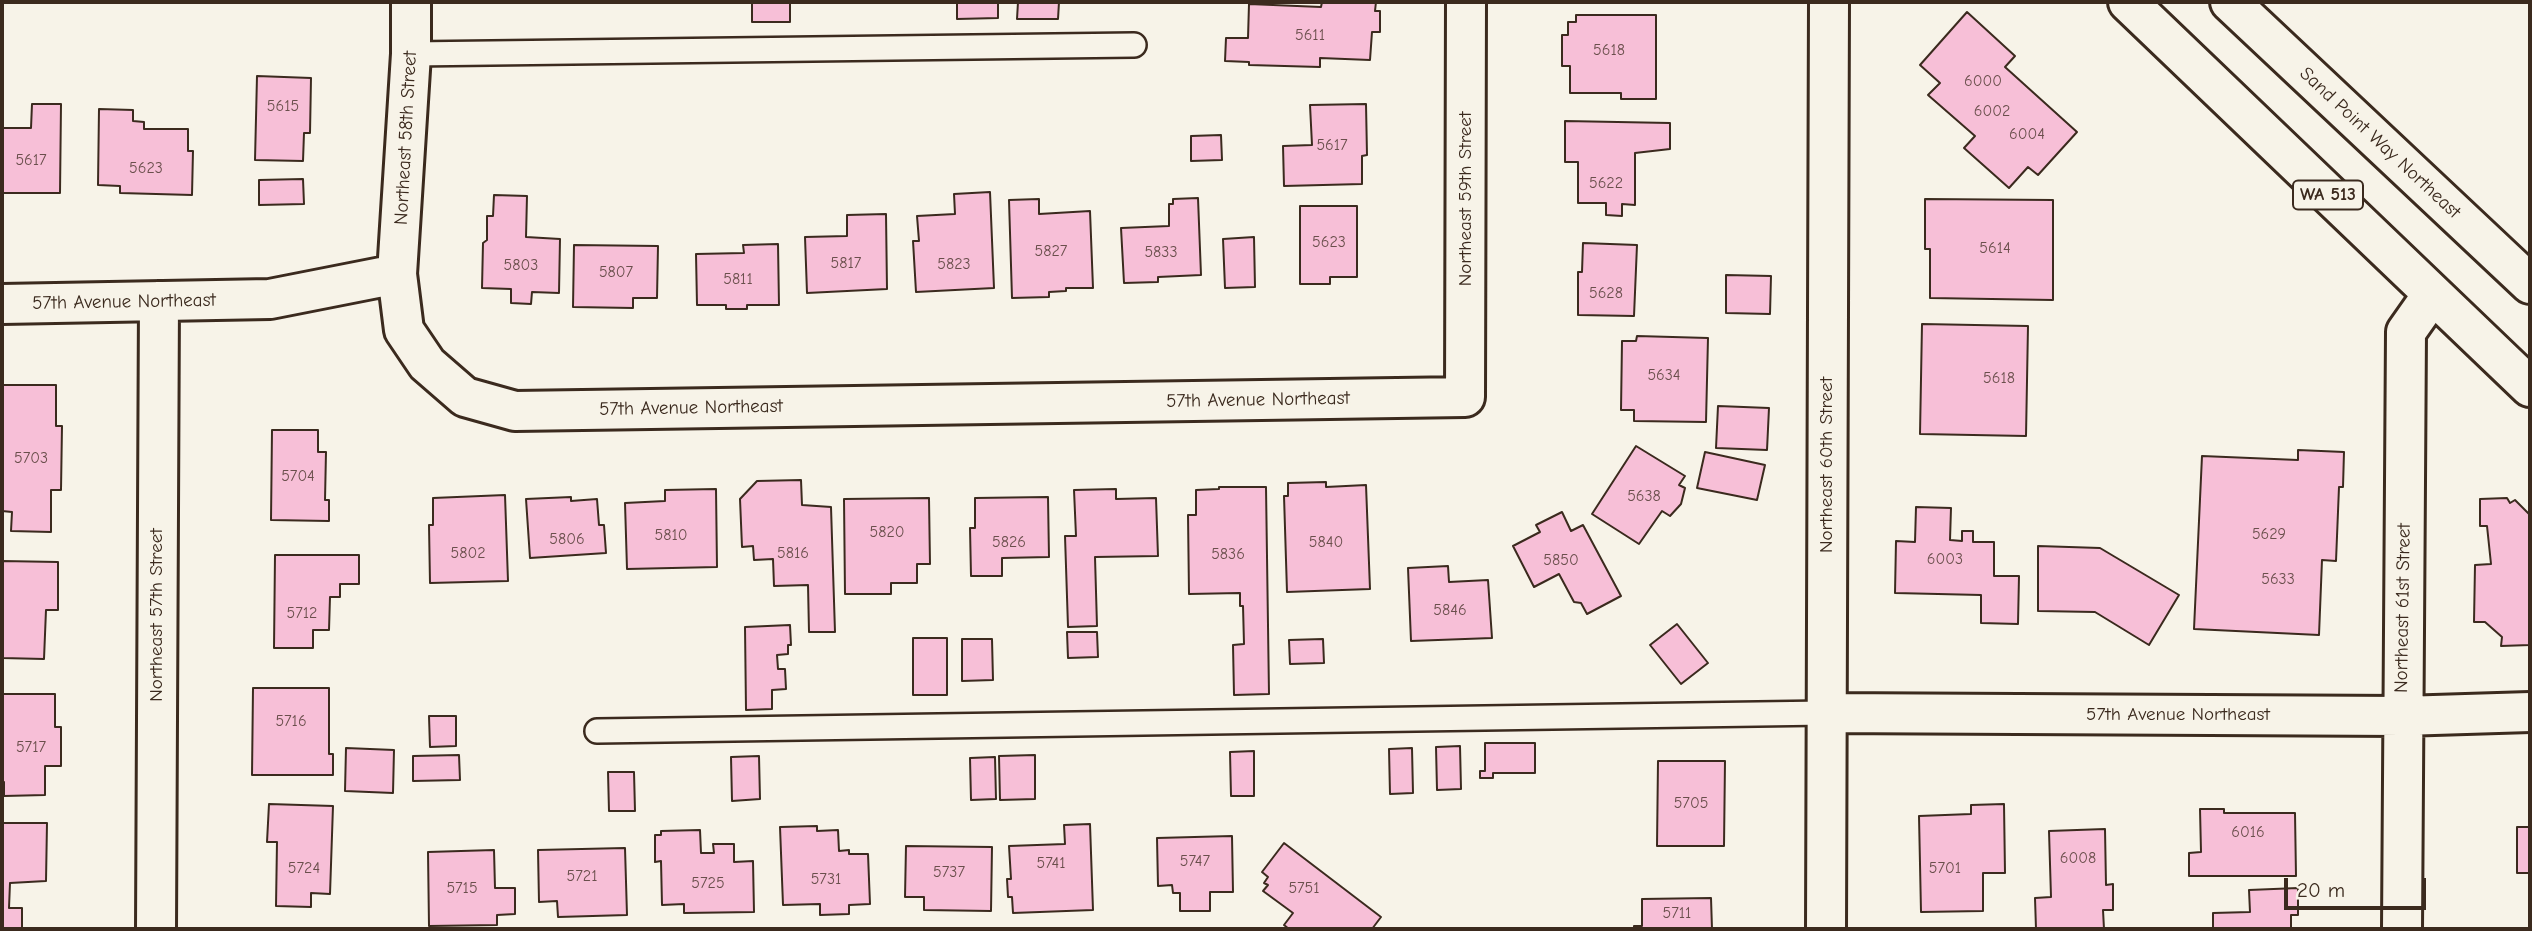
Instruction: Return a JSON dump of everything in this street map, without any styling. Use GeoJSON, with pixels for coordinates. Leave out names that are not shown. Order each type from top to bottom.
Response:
{"type":"FeatureCollection","features":[{"type":"Feature","properties":{"kind":"street","name":"Northeast 58th Street"},"geometry":{"type":"LineString","coordinates":[[397,274],[411,54],[411,2]]}},
{"type":"Feature","properties":{"kind":"street","name":"Northeast 59th Street"},"geometry":{"type":"LineString","coordinates":[[1465,397],[1466,2]]}},
{"type":"Feature","properties":{"kind":"street","name":"Northeast 60th Street"},"geometry":{"type":"LineString","coordinates":[[1826,929],[1829,2]]}},
{"type":"Feature","properties":{"kind":"street","name":"WA 513"},"geometry":{"type":"LineString","coordinates":[[2128,2],[2530,387]]}},
{"type":"Feature","properties":{"kind":"street","name":"Sand Point Way Northeast"},"geometry":{"type":"LineString","coordinates":[[2230,2],[2530,284]]}},
{"type":"Feature","properties":{"kind":"street","name":"57th Avenue Northeast"},"geometry":{"type":"LineString","coordinates":[[2,304],[270,299],[397,274],[404,330],[427,364],[465,397],[515,411],[1465,397]]}},
{"type":"Feature","properties":{"kind":"street","name":"Northeast 61st Street"},"geometry":{"type":"LineString","coordinates":[[2402,929],[2406,332],[2432,295]]}},
{"type":"Feature","properties":{"kind":"street","name":"Northeast 57th Street"},"geometry":{"type":"LineString","coordinates":[[156,929],[159,301]]}},
{"type":"Feature","properties":{"kind":"street","name":"57th Avenue Northeast"},"geometry":{"type":"LineString","coordinates":[[1826,713],[2402,716],[2530,712]]}},
{"type":"Feature","properties":{"kind":"lane"},"geometry":{"type":"LineString","coordinates":[[411,54],[1134,45]]}},
{"type":"Feature","properties":{"kind":"lane"},"geometry":{"type":"LineString","coordinates":[[597,731],[1826,713]]}},
{"type":"Feature","properties":{"kind":"building"},"geometry":{"type":"Polygon","coordinates":[[[2,2],[85,2],[2,3],[2,2]]]}},
{"type":"Feature","properties":{"kind":"building"},"geometry":{"type":"Polygon","coordinates":[[[752,2],[790,2],[790,22],[752,22],[752,2]]]}},
{"type":"Feature","properties":{"kind":"building"},"geometry":{"type":"Polygon","coordinates":[[[957,2],[998,2],[998,18],[957,19],[957,2]]]}},
{"type":"Feature","properties":{"kind":"building"},"geometry":{"type":"Polygon","coordinates":[[[1018,2],[1059,2],[1058,19],[1017,19],[1018,2]]]}},
{"type":"Feature","properties":{"kind":"building"},"geometry":{"type":"Polygon","coordinates":[[[1322,2],[1376,2],[1375,11],[1380,11],[1380,32],[1372,32],[1370,60],[1320,58],[1320,67],[1249,65],[1249,62],[1225,61],[1226,38],[1248,38],[1249,4],[1321,7],[1322,2]]]}},
{"type":"Feature","properties":{"kind":"building"},"geometry":{"type":"Polygon","coordinates":[[[1967,12],[2015,56],[2005,67],[2077,132],[2038,175],[2028,167],[2009,188],[1964,148],[1975,136],[1928,95],[1940,83],[1920,65],[1967,12]]]}},
{"type":"Feature","properties":{"kind":"building"},"geometry":{"type":"Polygon","coordinates":[[[1576,15],[1656,15],[1656,99],[1621,99],[1621,93],[1570,93],[1570,66],[1562,66],[1562,35],[1568,35],[1568,22],[1576,22],[1576,15]]]}},
{"type":"Feature","properties":{"kind":"building"},"geometry":{"type":"Polygon","coordinates":[[[257,76],[311,78],[310,133],[304,133],[303,161],[255,160],[257,76]]]}},
{"type":"Feature","properties":{"kind":"building"},"geometry":{"type":"Polygon","coordinates":[[[32,104],[61,104],[60,193],[2,193],[2,128],[31,128],[32,104]]]}},
{"type":"Feature","properties":{"kind":"building"},"geometry":{"type":"Polygon","coordinates":[[[1366,104],[1367,155],[1362,156],[1362,184],[1284,186],[1283,146],[1312,145],[1310,105],[1366,104]]]}},
{"type":"Feature","properties":{"kind":"building"},"geometry":{"type":"Polygon","coordinates":[[[99,109],[133,110],[133,121],[144,122],[144,129],[188,129],[188,151],[193,151],[192,195],[120,193],[120,186],[98,185],[99,109]]]}},
{"type":"Feature","properties":{"kind":"building"},"geometry":{"type":"Polygon","coordinates":[[[1565,121],[1670,123],[1670,149],[1635,153],[1635,205],[1622,204],[1622,216],[1606,215],[1606,203],[1578,203],[1578,162],[1565,162],[1565,121]]]}},
{"type":"Feature","properties":{"kind":"building"},"geometry":{"type":"Polygon","coordinates":[[[1221,135],[1222,160],[1191,161],[1191,136],[1221,135]]]}},
{"type":"Feature","properties":{"kind":"building"},"geometry":{"type":"Polygon","coordinates":[[[303,179],[304,204],[259,205],[259,180],[303,179]]]}},
{"type":"Feature","properties":{"kind":"building"},"geometry":{"type":"Polygon","coordinates":[[[990,192],[994,288],[916,292],[913,241],[919,241],[917,216],[955,214],[954,194],[990,192]]]}},
{"type":"Feature","properties":{"kind":"building"},"geometry":{"type":"Polygon","coordinates":[[[494,195],[527,196],[526,237],[560,239],[559,293],[532,292],[531,304],[511,303],[511,289],[482,288],[483,243],[487,240],[487,216],[493,216],[494,195]]]}},
{"type":"Feature","properties":{"kind":"building"},"geometry":{"type":"Polygon","coordinates":[[[1198,198],[1201,275],[1158,277],[1158,282],[1124,283],[1121,228],[1169,226],[1169,204],[1173,204],[1173,199],[1198,198]]]}},
{"type":"Feature","properties":{"kind":"building"},"geometry":{"type":"Polygon","coordinates":[[[1039,199],[1039,214],[1090,211],[1093,288],[1066,288],[1066,291],[1049,292],[1049,297],[1012,298],[1009,200],[1039,199]]]}},
{"type":"Feature","properties":{"kind":"building"},"geometry":{"type":"Polygon","coordinates":[[[1925,199],[2053,200],[2053,300],[1930,298],[1930,249],[1925,249],[1925,199]]]}},
{"type":"Feature","properties":{"kind":"building"},"geometry":{"type":"Polygon","coordinates":[[[1300,206],[1357,206],[1357,277],[1330,277],[1330,284],[1300,284],[1300,206]]]}},
{"type":"Feature","properties":{"kind":"building"},"geometry":{"type":"Polygon","coordinates":[[[886,214],[887,289],[807,293],[805,237],[847,236],[847,215],[886,214]]]}},
{"type":"Feature","properties":{"kind":"building"},"geometry":{"type":"Polygon","coordinates":[[[1254,237],[1255,287],[1225,288],[1223,239],[1254,237]]]}},
{"type":"Feature","properties":{"kind":"building"},"geometry":{"type":"Polygon","coordinates":[[[1583,243],[1637,245],[1634,316],[1578,315],[1578,272],[1582,272],[1583,243]]]}},
{"type":"Feature","properties":{"kind":"building"},"geometry":{"type":"Polygon","coordinates":[[[778,244],[779,305],[747,305],[747,309],[726,309],[726,305],[697,305],[696,254],[744,253],[743,245],[778,244]]]}},
{"type":"Feature","properties":{"kind":"building"},"geometry":{"type":"Polygon","coordinates":[[[574,245],[658,246],[657,298],[633,298],[633,308],[573,307],[574,245]]]}},
{"type":"Feature","properties":{"kind":"building"},"geometry":{"type":"Polygon","coordinates":[[[1726,275],[1771,276],[1770,314],[1726,313],[1726,275]]]}},
{"type":"Feature","properties":{"kind":"building"},"geometry":{"type":"Polygon","coordinates":[[[1922,324],[2028,326],[2026,436],[1920,434],[1922,324]]]}},
{"type":"Feature","properties":{"kind":"building"},"geometry":{"type":"Polygon","coordinates":[[[1637,336],[1708,338],[1706,422],[1634,421],[1634,410],[1621,410],[1622,341],[1636,341],[1637,336]]]}},
{"type":"Feature","properties":{"kind":"building"},"geometry":{"type":"Polygon","coordinates":[[[2,385],[56,385],[56,426],[62,426],[61,490],[51,490],[51,532],[11,531],[12,512],[2,511],[2,385]]]}},
{"type":"Feature","properties":{"kind":"building"},"geometry":{"type":"Polygon","coordinates":[[[1718,406],[1769,408],[1767,450],[1716,448],[1718,406]]]}},
{"type":"Feature","properties":{"kind":"building"},"geometry":{"type":"Polygon","coordinates":[[[272,430],[318,430],[318,452],[326,452],[325,500],[329,500],[329,521],[271,520],[272,430]]]}},
{"type":"Feature","properties":{"kind":"building"},"geometry":{"type":"Polygon","coordinates":[[[1636,446],[1685,476],[1679,485],[1685,488],[1681,504],[1670,516],[1662,511],[1639,544],[1592,514],[1636,446]]]}},
{"type":"Feature","properties":{"kind":"building"},"geometry":{"type":"Polygon","coordinates":[[[2298,450],[2344,452],[2343,487],[2339,487],[2336,561],[2322,560],[2319,635],[2194,629],[2202,456],[2298,460],[2298,450]]]}},
{"type":"Feature","properties":{"kind":"building"},"geometry":{"type":"Polygon","coordinates":[[[1705,452],[1765,465],[1757,500],[1697,488],[1705,452]]]}},
{"type":"Feature","properties":{"kind":"building"},"geometry":{"type":"Polygon","coordinates":[[[801,480],[802,505],[831,507],[835,632],[809,632],[808,585],[774,586],[773,559],[754,560],[753,546],[742,547],[740,499],[757,481],[801,480]]]}},
{"type":"Feature","properties":{"kind":"building"},"geometry":{"type":"Polygon","coordinates":[[[1326,482],[1326,487],[1366,485],[1370,589],[1287,592],[1284,496],[1288,496],[1288,483],[1326,482]]]}},
{"type":"Feature","properties":{"kind":"building"},"geometry":{"type":"Polygon","coordinates":[[[1266,487],[1269,694],[1234,695],[1233,645],[1244,644],[1240,593],[1189,594],[1188,515],[1196,515],[1196,490],[1266,487]]]}},
{"type":"Feature","properties":{"kind":"building"},"geometry":{"type":"Polygon","coordinates":[[[716,489],[717,567],[627,569],[625,503],[665,501],[665,490],[716,489]]]}},
{"type":"Feature","properties":{"kind":"building"},"geometry":{"type":"Polygon","coordinates":[[[1116,489],[1116,499],[1156,498],[1158,556],[1095,557],[1097,626],[1068,627],[1065,536],[1076,536],[1074,490],[1116,489]]]}},
{"type":"Feature","properties":{"kind":"building"},"geometry":{"type":"Polygon","coordinates":[[[505,495],[508,581],[430,583],[429,525],[433,525],[433,498],[505,495]]]}},
{"type":"Feature","properties":{"kind":"building"},"geometry":{"type":"Polygon","coordinates":[[[571,497],[571,501],[597,499],[599,525],[604,525],[606,553],[530,558],[526,499],[571,497]]]}},
{"type":"Feature","properties":{"kind":"building"},"geometry":{"type":"Polygon","coordinates":[[[1048,497],[1049,557],[1002,558],[1002,576],[971,576],[970,528],[975,528],[975,498],[1048,497]]]}},
{"type":"Feature","properties":{"kind":"building"},"geometry":{"type":"Polygon","coordinates":[[[929,498],[930,564],[917,564],[917,583],[891,583],[891,594],[845,594],[844,499],[929,498]]]}},
{"type":"Feature","properties":{"kind":"building"},"geometry":{"type":"Polygon","coordinates":[[[2507,498],[2510,503],[2515,500],[2530,515],[2530,645],[2501,646],[2502,637],[2485,622],[2474,622],[2475,565],[2491,564],[2487,526],[2480,526],[2480,499],[2507,498]]]}},
{"type":"Feature","properties":{"kind":"building"},"geometry":{"type":"Polygon","coordinates":[[[1916,507],[1951,508],[1950,540],[1962,541],[1962,531],[1973,531],[1973,542],[1994,542],[1994,576],[2019,576],[2018,624],[1981,623],[1981,595],[1895,593],[1896,541],[1915,542],[1916,507]]]}},
{"type":"Feature","properties":{"kind":"building"},"geometry":{"type":"Polygon","coordinates":[[[1562,512],[1571,531],[1583,525],[1621,596],[1587,614],[1581,603],[1574,602],[1559,574],[1534,587],[1513,546],[1540,532],[1536,525],[1562,512]]]}},
{"type":"Feature","properties":{"kind":"building"},"geometry":{"type":"Polygon","coordinates":[[[2038,546],[2100,548],[2179,595],[2149,645],[2095,612],[2038,611],[2038,546]]]}},
{"type":"Feature","properties":{"kind":"building"},"geometry":{"type":"Polygon","coordinates":[[[275,555],[359,555],[359,584],[340,584],[340,597],[330,597],[329,630],[313,630],[313,648],[274,648],[275,555]]]}},
{"type":"Feature","properties":{"kind":"building"},"geometry":{"type":"Polygon","coordinates":[[[2,561],[58,562],[58,610],[46,610],[44,659],[2,658],[2,561]]]}},
{"type":"Feature","properties":{"kind":"building"},"geometry":{"type":"Polygon","coordinates":[[[1448,566],[1449,582],[1488,580],[1492,638],[1411,641],[1408,568],[1448,566]]]}},
{"type":"Feature","properties":{"kind":"building"},"geometry":{"type":"Polygon","coordinates":[[[1677,624],[1708,663],[1681,684],[1650,645],[1677,624]]]}},
{"type":"Feature","properties":{"kind":"building"},"geometry":{"type":"Polygon","coordinates":[[[790,625],[791,645],[788,645],[788,654],[777,655],[778,669],[785,669],[786,689],[772,690],[772,709],[746,710],[745,627],[790,625]]]}},
{"type":"Feature","properties":{"kind":"building"},"geometry":{"type":"Polygon","coordinates":[[[1067,632],[1097,632],[1098,657],[1068,658],[1067,632]]]}},
{"type":"Feature","properties":{"kind":"building"},"geometry":{"type":"Polygon","coordinates":[[[913,638],[947,638],[947,695],[913,695],[913,638]]]}},
{"type":"Feature","properties":{"kind":"building"},"geometry":{"type":"Polygon","coordinates":[[[962,639],[992,639],[993,680],[962,681],[962,639]]]}},
{"type":"Feature","properties":{"kind":"building"},"geometry":{"type":"Polygon","coordinates":[[[1323,639],[1324,663],[1290,664],[1289,640],[1323,639]]]}},
{"type":"Feature","properties":{"kind":"building"},"geometry":{"type":"Polygon","coordinates":[[[253,688],[329,688],[329,754],[333,754],[333,775],[252,775],[253,688]]]}},
{"type":"Feature","properties":{"kind":"building"},"geometry":{"type":"Polygon","coordinates":[[[2,694],[55,694],[55,727],[61,727],[61,766],[45,766],[45,795],[4,796],[2,694]]]}},
{"type":"Feature","properties":{"kind":"building"},"geometry":{"type":"Polygon","coordinates":[[[429,716],[456,716],[456,746],[430,747],[429,716]]]}},
{"type":"Feature","properties":{"kind":"building"},"geometry":{"type":"Polygon","coordinates":[[[1485,743],[1535,743],[1535,773],[1493,773],[1493,778],[1480,778],[1480,771],[1485,771],[1485,743]]]}},
{"type":"Feature","properties":{"kind":"building"},"geometry":{"type":"Polygon","coordinates":[[[1460,746],[1461,789],[1437,790],[1436,747],[1460,746]]]}},
{"type":"Feature","properties":{"kind":"building"},"geometry":{"type":"Polygon","coordinates":[[[346,748],[394,750],[393,793],[345,791],[346,748]]]}},
{"type":"Feature","properties":{"kind":"building"},"geometry":{"type":"Polygon","coordinates":[[[1412,748],[1413,793],[1390,794],[1389,749],[1412,748]]]}},
{"type":"Feature","properties":{"kind":"building"},"geometry":{"type":"Polygon","coordinates":[[[1254,751],[1254,796],[1231,796],[1230,752],[1254,751]]]}},
{"type":"Feature","properties":{"kind":"building"},"geometry":{"type":"Polygon","coordinates":[[[459,755],[460,780],[413,781],[413,756],[459,755]]]}},
{"type":"Feature","properties":{"kind":"building"},"geometry":{"type":"Polygon","coordinates":[[[1035,755],[1035,799],[1000,800],[999,756],[1035,755]]]}},
{"type":"Feature","properties":{"kind":"building"},"geometry":{"type":"Polygon","coordinates":[[[759,756],[760,799],[732,801],[731,757],[759,756]]]}},
{"type":"Feature","properties":{"kind":"building"},"geometry":{"type":"Polygon","coordinates":[[[995,757],[996,799],[971,800],[970,758],[995,757]]]}},
{"type":"Feature","properties":{"kind":"building"},"geometry":{"type":"Polygon","coordinates":[[[1658,761],[1725,761],[1724,846],[1657,846],[1658,761]]]}},
{"type":"Feature","properties":{"kind":"building"},"geometry":{"type":"Polygon","coordinates":[[[608,772],[634,772],[635,811],[609,811],[608,772]]]}},
{"type":"Feature","properties":{"kind":"building"},"geometry":{"type":"Polygon","coordinates":[[[269,804],[333,806],[330,894],[311,893],[311,907],[276,906],[277,842],[267,842],[269,804]]]}},
{"type":"Feature","properties":{"kind":"building"},"geometry":{"type":"Polygon","coordinates":[[[2004,804],[2005,873],[1983,873],[1983,911],[1921,912],[1919,816],[1971,814],[1971,805],[2004,804]]]}},
{"type":"Feature","properties":{"kind":"building"},"geometry":{"type":"Polygon","coordinates":[[[2200,809],[2224,809],[2224,813],[2295,813],[2296,876],[2189,876],[2189,853],[2201,852],[2200,809]]]}},
{"type":"Feature","properties":{"kind":"building"},"geometry":{"type":"Polygon","coordinates":[[[2,823],[47,823],[46,881],[10,883],[9,908],[22,908],[22,929],[2,929],[2,823]]]}},
{"type":"Feature","properties":{"kind":"building"},"geometry":{"type":"Polygon","coordinates":[[[1090,824],[1093,910],[1013,913],[1012,897],[1008,897],[1007,879],[1011,879],[1009,846],[1065,844],[1064,825],[1090,824]]]}},
{"type":"Feature","properties":{"kind":"building"},"geometry":{"type":"Polygon","coordinates":[[[817,826],[817,831],[838,830],[839,851],[868,854],[870,904],[849,905],[849,914],[820,915],[820,904],[783,905],[780,827],[817,826]]]}},
{"type":"Feature","properties":{"kind":"building"},"geometry":{"type":"Polygon","coordinates":[[[2517,827],[2530,827],[2530,873],[2517,873],[2517,827]]]}},
{"type":"Feature","properties":{"kind":"building"},"geometry":{"type":"Polygon","coordinates":[[[2105,829],[2106,885],[2113,884],[2113,910],[2103,910],[2104,929],[2036,929],[2035,898],[2051,897],[2049,831],[2105,829]]]}},
{"type":"Feature","properties":{"kind":"building"},"geometry":{"type":"Polygon","coordinates":[[[700,830],[701,853],[714,853],[713,844],[734,844],[734,862],[753,861],[754,912],[684,913],[684,904],[662,905],[661,861],[655,862],[655,835],[661,835],[661,831],[700,830]]]}},
{"type":"Feature","properties":{"kind":"building"},"geometry":{"type":"Polygon","coordinates":[[[1232,836],[1233,892],[1210,892],[1210,911],[1180,911],[1180,893],[1173,893],[1172,885],[1158,886],[1157,838],[1232,836]]]}},
{"type":"Feature","properties":{"kind":"building"},"geometry":{"type":"Polygon","coordinates":[[[1284,843],[1381,917],[1372,929],[1289,929],[1284,925],[1293,913],[1263,891],[1268,885],[1264,883],[1268,877],[1262,872],[1284,843]]]}},
{"type":"Feature","properties":{"kind":"building"},"geometry":{"type":"Polygon","coordinates":[[[906,846],[992,847],[991,911],[924,910],[924,897],[905,897],[906,846]]]}},
{"type":"Feature","properties":{"kind":"building"},"geometry":{"type":"Polygon","coordinates":[[[625,848],[627,915],[558,917],[557,901],[539,902],[538,850],[625,848]]]}},
{"type":"Feature","properties":{"kind":"building"},"geometry":{"type":"Polygon","coordinates":[[[494,850],[495,888],[515,888],[515,914],[497,915],[497,925],[429,926],[428,852],[494,850]]]}},
{"type":"Feature","properties":{"kind":"building"},"geometry":{"type":"Polygon","coordinates":[[[2298,888],[2298,915],[2291,915],[2291,929],[2213,929],[2213,913],[2250,912],[2249,890],[2298,888]]]}},
{"type":"Feature","properties":{"kind":"building"},"geometry":{"type":"Polygon","coordinates":[[[1711,898],[1712,929],[1634,929],[1634,926],[1642,926],[1642,899],[1711,898]]]}}]}
